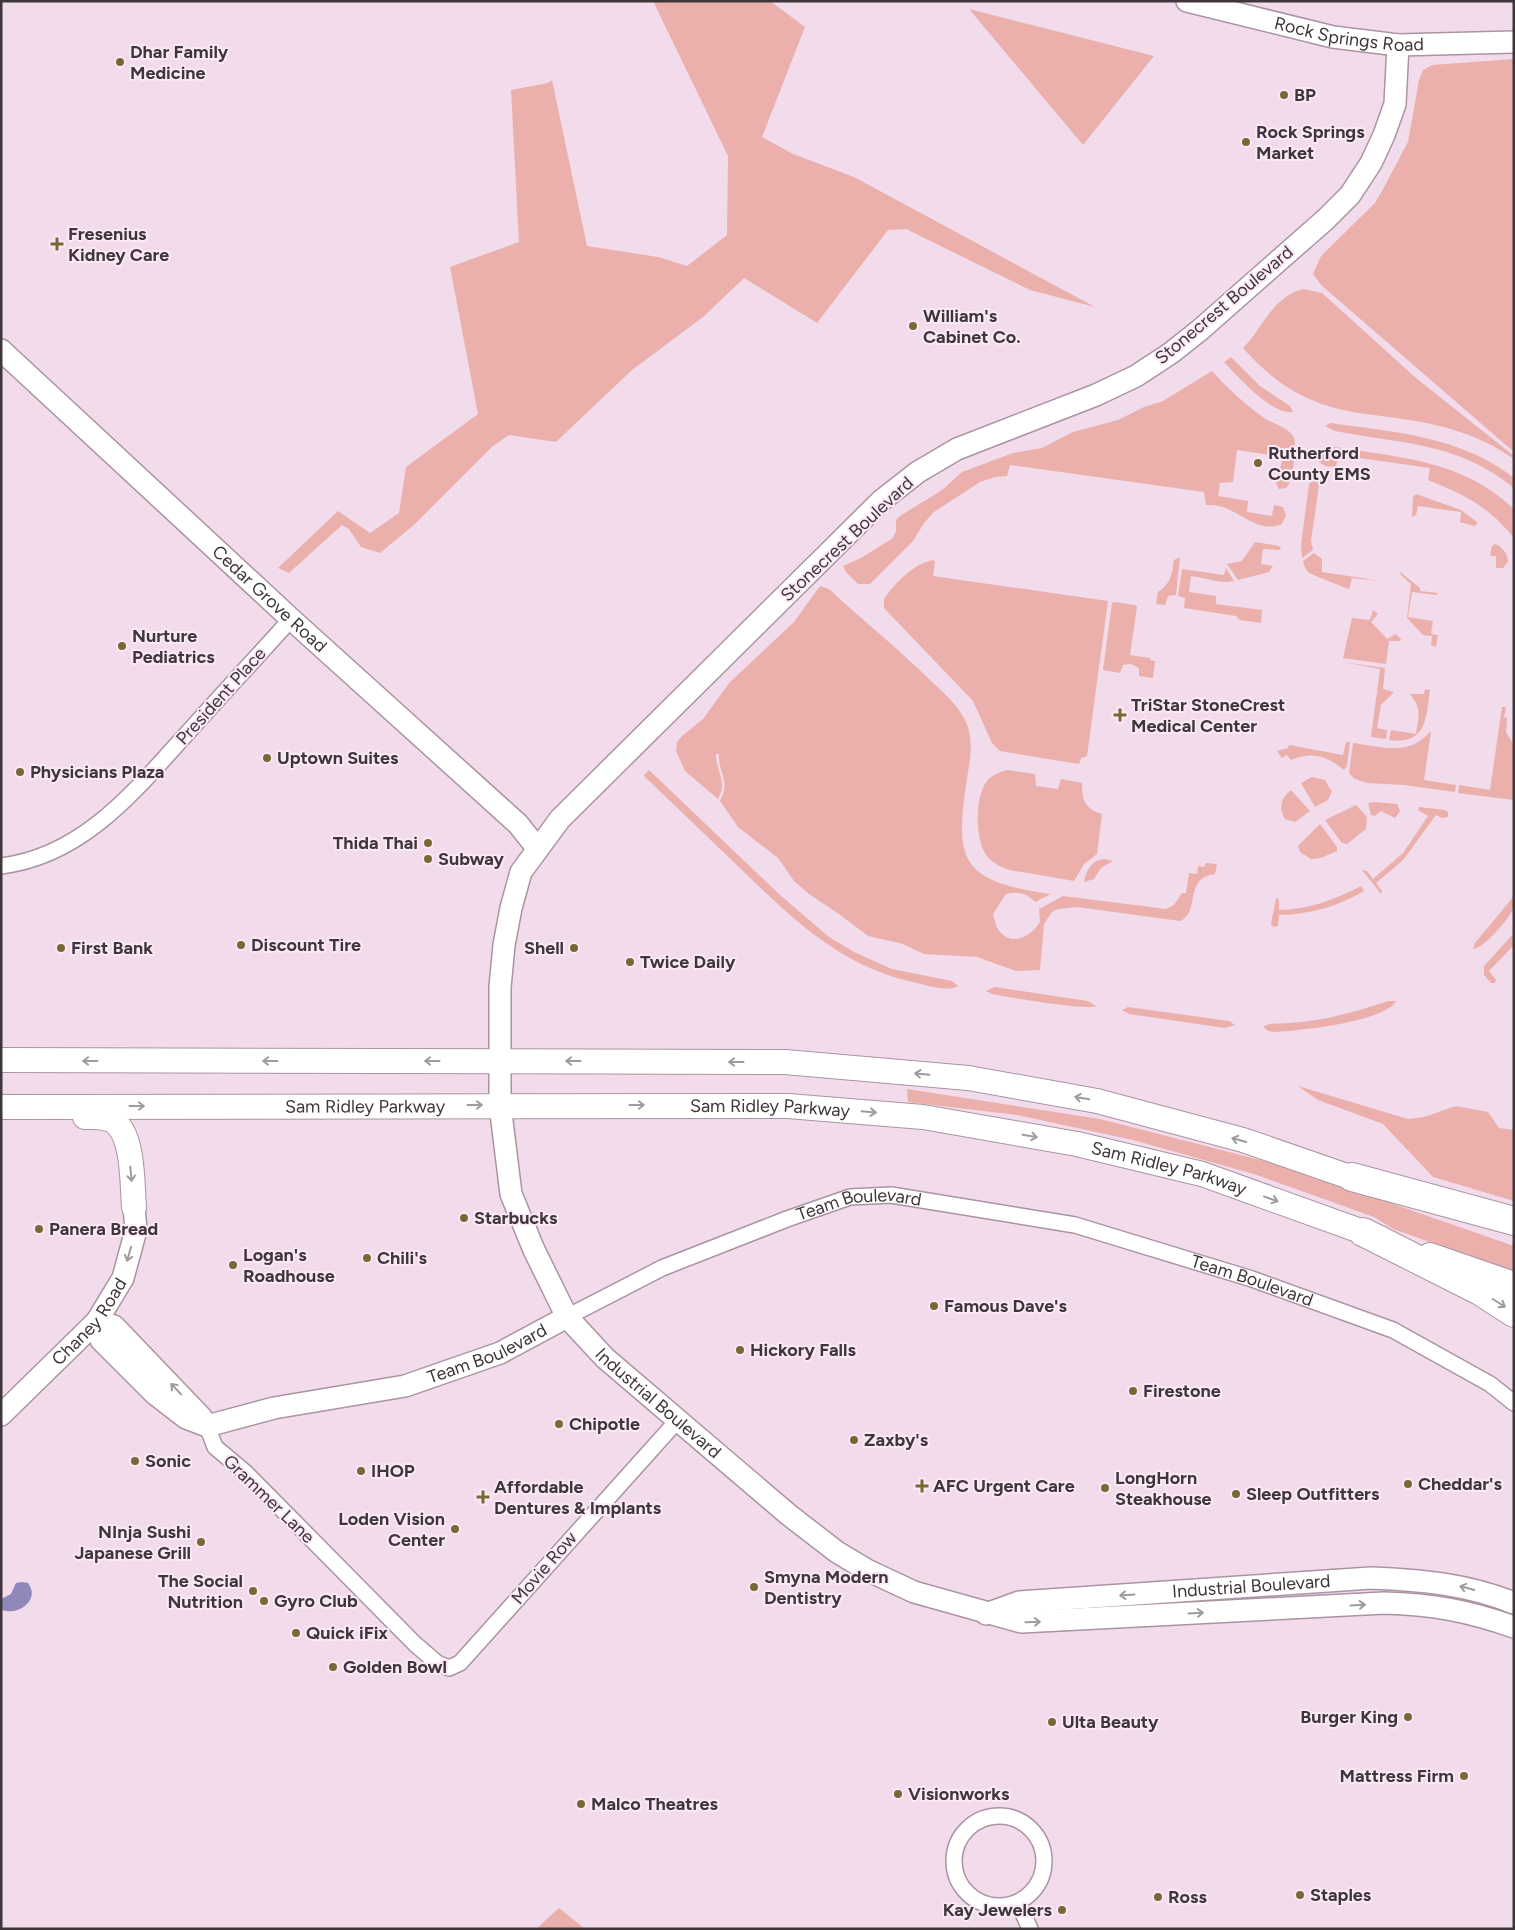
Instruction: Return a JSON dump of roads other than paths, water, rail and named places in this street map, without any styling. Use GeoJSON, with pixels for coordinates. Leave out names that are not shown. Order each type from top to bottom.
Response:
{"type":"FeatureCollection","features":[{"type":"Feature","properties":{"kind":"highway"},"geometry":{"type":"LineString","coordinates":[[1352,1177],[1514,1221]]}},
{"type":"Feature","properties":{"kind":"highway"},"geometry":{"type":"LineString","coordinates":[[1363,1232],[1480,1291],[1514,1313]]}},
{"type":"Feature","properties":{"kind":"main road"},"geometry":{"type":"LineString","coordinates":[[1,1060],[785,1062],[968,1078],[1097,1101],[1243,1140],[1514,1234]]}},
{"type":"Feature","properties":{"kind":"main road","name":"Sam Ridley Parkway"},"geometry":{"type":"LineString","coordinates":[[1,1107],[788,1106],[923,1117],[1078,1144],[1202,1174],[1514,1284]]}},
{"type":"Feature","properties":{"kind":"main road"},"geometry":{"type":"LineString","coordinates":[[1,1116],[102,1117],[112,1120],[121,1127],[127,1138],[134,1207]]}},
{"type":"Feature","properties":{"kind":"street","name":"Rock Springs Road"},"geometry":{"type":"LineString","coordinates":[[1187,1],[1333,37],[1398,45],[1514,42]]}},
{"type":"Feature","properties":{"kind":"street","name":"Stonecrest Boulevard"},"geometry":{"type":"LineString","coordinates":[[498,1061],[504,945],[514,894],[521,872],[560,819],[882,500],[918,472],[957,449],[1096,395],[1136,376],[1171,353],[1200,330],[1326,219],[1350,195],[1371,163],[1384,135],[1394,104],[1398,45]]}},
{"type":"Feature","properties":{"kind":"street","name":"Cedar Grove Road"},"geometry":{"type":"LineString","coordinates":[[1,350],[291,619],[518,824],[537,848]]}},
{"type":"Feature","properties":{"kind":"street","name":"President Place"},"geometry":{"type":"LineString","coordinates":[[1,866],[26,863],[75,840],[117,809],[291,619]]}},
{"type":"Feature","properties":{"kind":"street","name":"Industrial Boulevard"},"geometry":{"type":"LineString","coordinates":[[498,1061],[500,1105],[511,1194],[534,1250],[567,1317],[605,1358],[676,1421],[789,1515],[837,1552],[867,1570],[914,1592],[986,1614],[1021,1622],[1377,1604],[1425,1604],[1478,1614],[1514,1627]]}},
{"type":"Feature","properties":{"kind":"street","name":"Team Boulevard"},"geometry":{"type":"LineString","coordinates":[[208,1426],[274,1408],[405,1386],[500,1353],[662,1268],[850,1197],[891,1195],[1076,1225],[1252,1279],[1393,1330],[1490,1384],[1514,1403]]}},
{"type":"Feature","properties":{"kind":"street","name":"Chaney Road"},"geometry":{"type":"LineString","coordinates":[[1,1415],[97,1321],[123,1278],[136,1230],[134,1207]]}},
{"type":"Feature","properties":{"kind":"street"},"geometry":{"type":"LineString","coordinates":[[97,1321],[114,1326],[156,1394],[183,1423],[214,1447]]}},
{"type":"Feature","properties":{"kind":"street"},"geometry":{"type":"LineString","coordinates":[[139,1364],[196,1411],[208,1426]]}},
{"type":"Feature","properties":{"kind":"street"},"geometry":{"type":"LineString","coordinates":[[156,1394],[186,1418],[208,1426]]}},
{"type":"Feature","properties":{"kind":"street","name":"Movie Row"},"geometry":{"type":"LineString","coordinates":[[449,1668],[460,1663],[676,1421]]}},
{"type":"Feature","properties":{"kind":"street","name":"Grammer Lane"},"geometry":{"type":"LineString","coordinates":[[208,1426],[214,1447],[246,1473],[415,1644],[437,1663],[449,1668]]}},
{"type":"Feature","properties":{"kind":"street","name":"Industrial Boulevard"},"geometry":{"type":"LineString","coordinates":[[986,1614],[1019,1602],[1371,1578],[1420,1580],[1461,1586],[1514,1603]]}},
{"type":"Feature","properties":{"kind":"street"},"geometry":{"type":"LineString","coordinates":[[997,1816],[1016,1820],[1031,1829],[1038,1839],[1044,1864],[1042,1876],[1036,1887],[1018,1902],[1005,1906],[992,1906],[980,1902],[962,1888],[956,1877],[954,1860],[957,1842],[972,1824],[984,1818],[997,1816]]}},
{"type":"Feature","properties":{"kind":"street"},"geometry":{"type":"LineString","coordinates":[[1018,1902],[1030,1929]]}},
{"type":"Feature","properties":{"kind":"place","name":"Dhar Family Medicine"},"geometry":{"type":"Point","coordinates":[120,62]}},
{"type":"Feature","properties":{"kind":"place","name":"BP"},"geometry":{"type":"Point","coordinates":[1284,95]}},
{"type":"Feature","properties":{"kind":"place","name":"Rock Springs Market"},"geometry":{"type":"Point","coordinates":[1246,142]}},
{"type":"Feature","properties":{"kind":"place","name":"Fresenius Kidney Care"},"geometry":{"type":"Point","coordinates":[57,244]}},
{"type":"Feature","properties":{"kind":"place","name":"William's Cabinet Co."},"geometry":{"type":"Point","coordinates":[913,326]}},
{"type":"Feature","properties":{"kind":"place","name":"Rutherford County EMS"},"geometry":{"type":"Point","coordinates":[1258,463]}},
{"type":"Feature","properties":{"kind":"place","name":"Nurture Pediatrics"},"geometry":{"type":"Point","coordinates":[122,646]}},
{"type":"Feature","properties":{"kind":"place","name":"TriStar StoneCrest Medical Center"},"geometry":{"type":"Point","coordinates":[1120,715]}},
{"type":"Feature","properties":{"kind":"place","name":"Uptown Suites"},"geometry":{"type":"Point","coordinates":[267,758]}},
{"type":"Feature","properties":{"kind":"place","name":"Physicians Plaza"},"geometry":{"type":"Point","coordinates":[20,772]}},
{"type":"Feature","properties":{"kind":"place","name":"Thida Thai"},"geometry":{"type":"Point","coordinates":[428,843]}},
{"type":"Feature","properties":{"kind":"place","name":"Subway"},"geometry":{"type":"Point","coordinates":[428,859]}},
{"type":"Feature","properties":{"kind":"place","name":"Discount Tire"},"geometry":{"type":"Point","coordinates":[241,945]}},
{"type":"Feature","properties":{"kind":"place","name":"First Bank"},"geometry":{"type":"Point","coordinates":[61,948]}},
{"type":"Feature","properties":{"kind":"place","name":"Shell"},"geometry":{"type":"Point","coordinates":[574,948]}},
{"type":"Feature","properties":{"kind":"place","name":"Twice Daily"},"geometry":{"type":"Point","coordinates":[630,962]}},
{"type":"Feature","properties":{"kind":"place","name":"Starbucks"},"geometry":{"type":"Point","coordinates":[464,1218]}},
{"type":"Feature","properties":{"kind":"place","name":"Panera Bread"},"geometry":{"type":"Point","coordinates":[39,1229]}},
{"type":"Feature","properties":{"kind":"place","name":"Chili's"},"geometry":{"type":"Point","coordinates":[367,1258]}},
{"type":"Feature","properties":{"kind":"place","name":"Logan's Roadhouse"},"geometry":{"type":"Point","coordinates":[233,1265]}},
{"type":"Feature","properties":{"kind":"place","name":"Famous Dave's"},"geometry":{"type":"Point","coordinates":[934,1306]}},
{"type":"Feature","properties":{"kind":"place","name":"Hickory Falls"},"geometry":{"type":"Point","coordinates":[740,1350]}},
{"type":"Feature","properties":{"kind":"place","name":"Firestone"},"geometry":{"type":"Point","coordinates":[1133,1391]}},
{"type":"Feature","properties":{"kind":"place","name":"Chipotle"},"geometry":{"type":"Point","coordinates":[559,1424]}},
{"type":"Feature","properties":{"kind":"place","name":"Zaxby's"},"geometry":{"type":"Point","coordinates":[854,1440]}},
{"type":"Feature","properties":{"kind":"place","name":"Sonic"},"geometry":{"type":"Point","coordinates":[135,1461]}},
{"type":"Feature","properties":{"kind":"place","name":"IHOP"},"geometry":{"type":"Point","coordinates":[361,1471]}},
{"type":"Feature","properties":{"kind":"place","name":"Cheddar's"},"geometry":{"type":"Point","coordinates":[1408,1484]}},
{"type":"Feature","properties":{"kind":"place","name":"AFC Urgent Care"},"geometry":{"type":"Point","coordinates":[922,1486]}},
{"type":"Feature","properties":{"kind":"place","name":"LongHorn Steakhouse"},"geometry":{"type":"Point","coordinates":[1105,1488]}},
{"type":"Feature","properties":{"kind":"place","name":"Sleep Outfitters"},"geometry":{"type":"Point","coordinates":[1236,1494]}},
{"type":"Feature","properties":{"kind":"place","name":"Affordable Dentures & Implants"},"geometry":{"type":"Point","coordinates":[483,1497]}},
{"type":"Feature","properties":{"kind":"place","name":"Loden Vision Center"},"geometry":{"type":"Point","coordinates":[455,1529]}},
{"type":"Feature","properties":{"kind":"place","name":"NInja Sushi Japanese Grill"},"geometry":{"type":"Point","coordinates":[201,1542]}},
{"type":"Feature","properties":{"kind":"place","name":"Smyna Modern Dentistry"},"geometry":{"type":"Point","coordinates":[754,1587]}},
{"type":"Feature","properties":{"kind":"place","name":"The Social Nutrition"},"geometry":{"type":"Point","coordinates":[253,1591]}},
{"type":"Feature","properties":{"kind":"place","name":"Gyro Club"},"geometry":{"type":"Point","coordinates":[264,1601]}},
{"type":"Feature","properties":{"kind":"place","name":"Quick iFix"},"geometry":{"type":"Point","coordinates":[296,1633]}},
{"type":"Feature","properties":{"kind":"place","name":"Golden Bowl"},"geometry":{"type":"Point","coordinates":[333,1667]}},
{"type":"Feature","properties":{"kind":"place","name":"Burger King"},"geometry":{"type":"Point","coordinates":[1408,1717]}},
{"type":"Feature","properties":{"kind":"place","name":"Ulta Beauty"},"geometry":{"type":"Point","coordinates":[1052,1722]}},
{"type":"Feature","properties":{"kind":"place","name":"Mattress Firm"},"geometry":{"type":"Point","coordinates":[1464,1776]}},
{"type":"Feature","properties":{"kind":"place","name":"Visionworks"},"geometry":{"type":"Point","coordinates":[898,1794]}},
{"type":"Feature","properties":{"kind":"place","name":"Malco Theatres"},"geometry":{"type":"Point","coordinates":[581,1804]}},
{"type":"Feature","properties":{"kind":"place","name":"Staples"},"geometry":{"type":"Point","coordinates":[1300,1895]}},
{"type":"Feature","properties":{"kind":"place","name":"Ross"},"geometry":{"type":"Point","coordinates":[1158,1897]}},
{"type":"Feature","properties":{"kind":"place","name":"Kay Jewelers"},"geometry":{"type":"Point","coordinates":[1062,1910]}}]}
